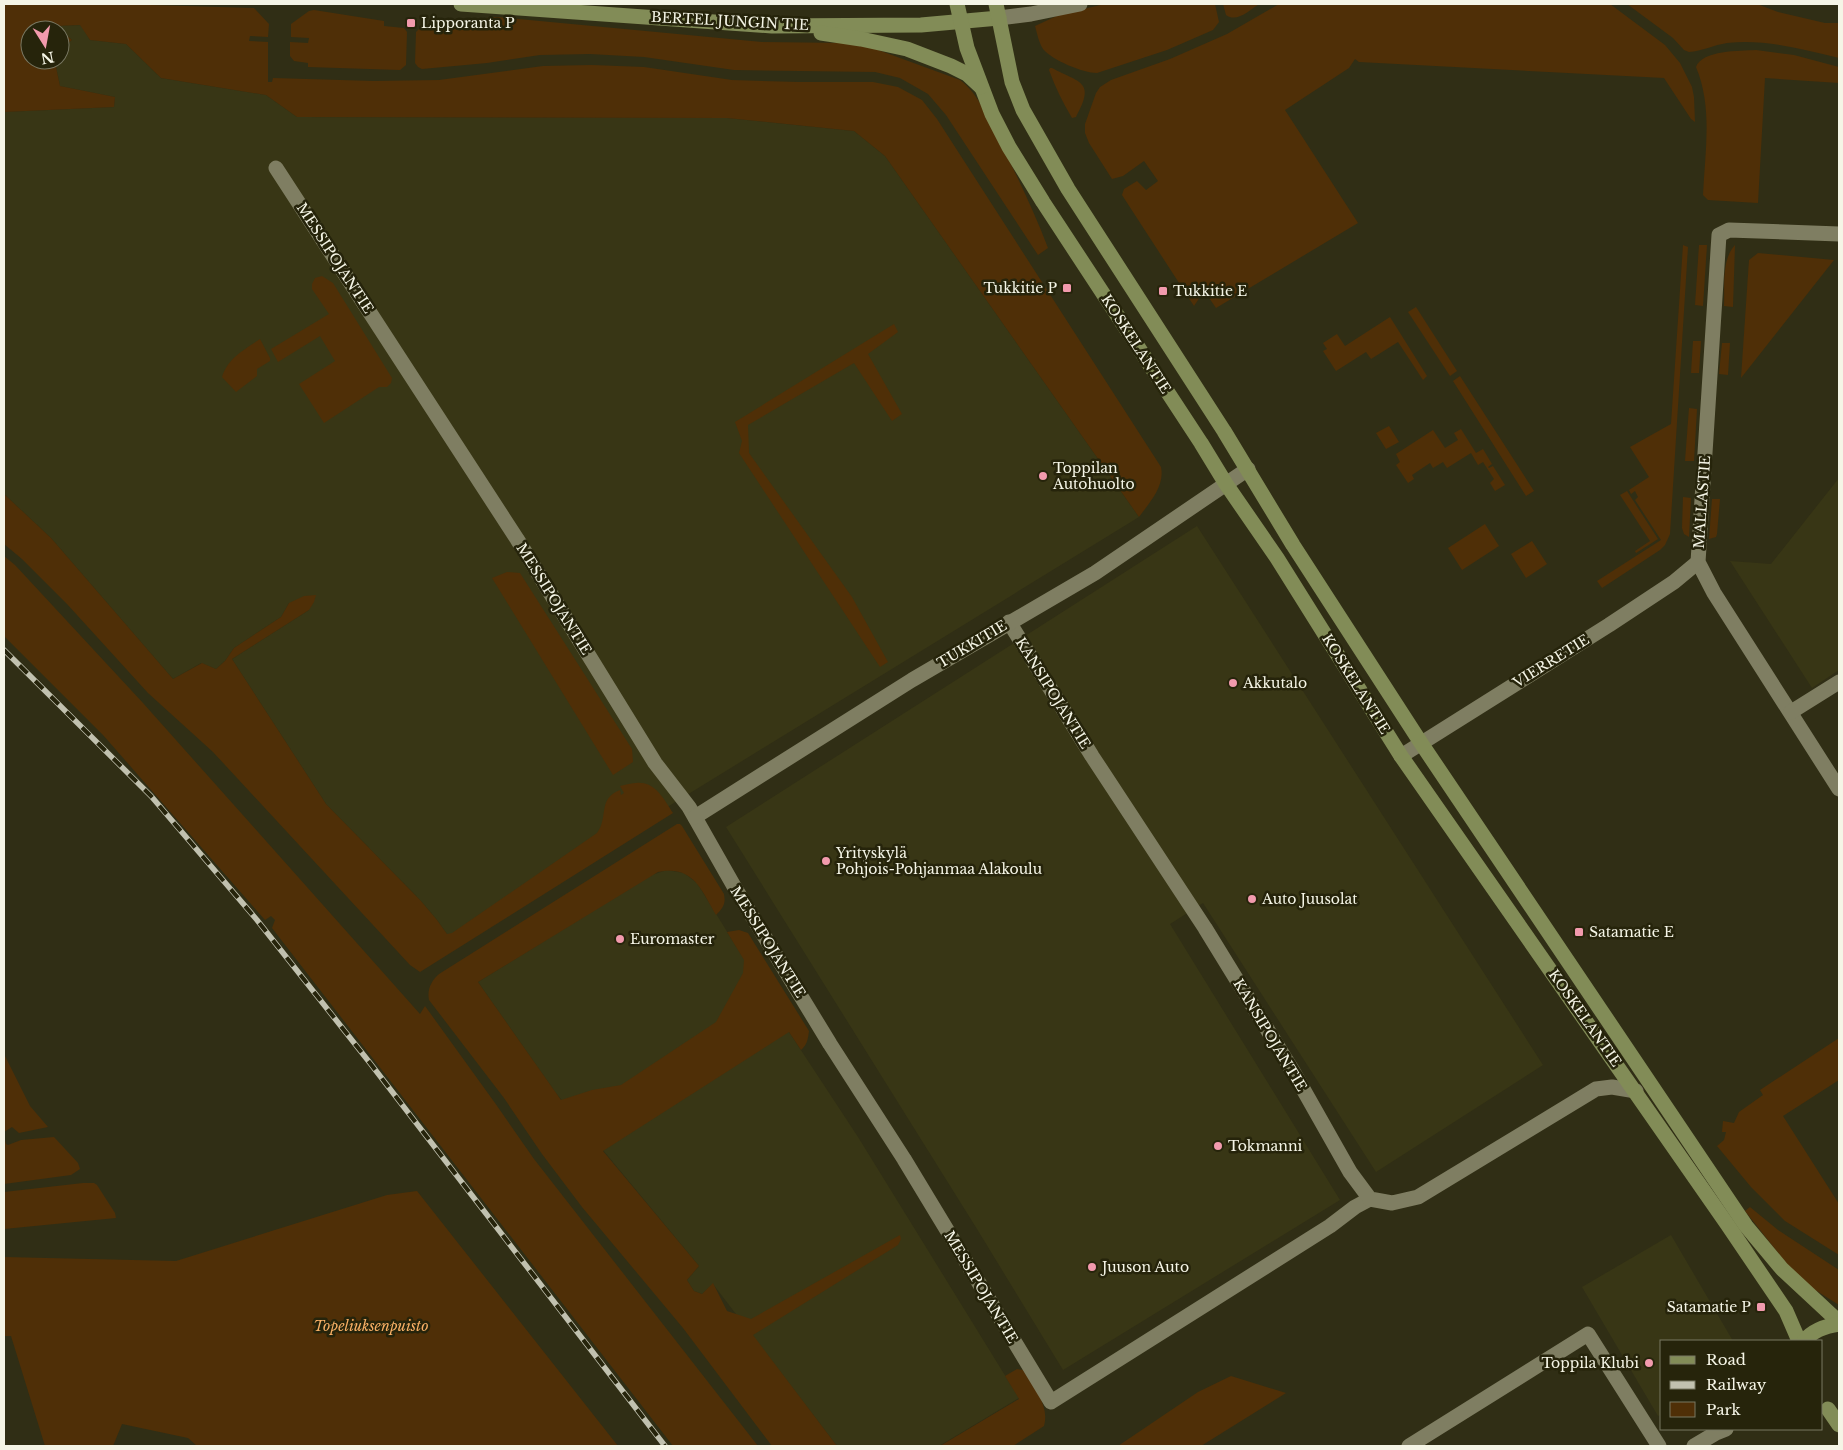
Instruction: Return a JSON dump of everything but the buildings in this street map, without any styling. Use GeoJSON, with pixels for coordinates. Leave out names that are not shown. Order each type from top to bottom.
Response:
{"type":"FeatureCollection","features":[{"type":"Feature","properties":{"kind":"main road","name":"BERTEL JUNGIN TIE"},"geometry":{"type":"LineString","coordinates":[[461,4],[772,26],[921,25],[960,22],[998,11]]}},
{"type":"Feature","properties":{"kind":"main road","name":"KOSKELANTIE"},"geometry":{"type":"LineString","coordinates":[[957,4],[967,48],[992,114],[1009,147],[1048,210],[1202,443],[1226,484],[1277,558],[1401,756],[1654,1117],[1786,1311],[1799,1340]]}},
{"type":"Feature","properties":{"kind":"main road","name":"KOSKELANTIE"},"geometry":{"type":"LineString","coordinates":[[998,11],[1012,82],[1023,110],[1038,139],[1068,189],[1248,469],[1293,545],[1421,743],[1746,1226],[1782,1269],[1839,1323]]}},
{"type":"Feature","properties":{"kind":"main road"},"geometry":{"type":"LineString","coordinates":[[772,26],[861,39],[907,49],[967,74],[982,88]]}},
{"type":"Feature","properties":{"kind":"main road"},"geometry":{"type":"LineString","coordinates":[[1805,1340],[1817,1330],[1839,1323]]}},
{"type":"Feature","properties":{"kind":"main road"},"geometry":{"type":"LineString","coordinates":[[1830,1408],[1839,1425]]}},
{"type":"Feature","properties":{"kind":"street"},"geometry":{"type":"LineString","coordinates":[[998,11],[1031,14],[1080,4]]}},
{"type":"Feature","properties":{"kind":"street","name":"MESSIPOJANTIE"},"geometry":{"type":"LineString","coordinates":[[276,168],[517,539],[655,763],[689,807],[734,888],[1051,1402],[1370,1199]]}},
{"type":"Feature","properties":{"kind":"street","name":"MALLASTIE"},"geometry":{"type":"LineString","coordinates":[[1839,234],[1729,230],[1719,235],[1698,562],[1714,592],[1839,789]]}},
{"type":"Feature","properties":{"kind":"street","name":"TUKKITIE"},"geometry":{"type":"LineString","coordinates":[[695,817],[912,680],[1095,573],[1248,469]]}},
{"type":"Feature","properties":{"kind":"street","name":"VIERRETIE"},"geometry":{"type":"LineString","coordinates":[[1401,756],[1609,625],[1674,582],[1698,562]]}},
{"type":"Feature","properties":{"kind":"street","name":"KANSIPOJANTIE"},"geometry":{"type":"LineString","coordinates":[[1010,622],[1092,756],[1205,928],[1294,1073],[1350,1172],[1370,1199]]}},
{"type":"Feature","properties":{"kind":"street"},"geometry":{"type":"LineString","coordinates":[[1791,712],[1839,682]]}},
{"type":"Feature","properties":{"kind":"street"},"geometry":{"type":"LineString","coordinates":[[1370,1199],[1392,1203],[1418,1197],[1596,1089],[1612,1087],[1636,1091]]}},
{"type":"Feature","properties":{"kind":"street"},"geometry":{"type":"LineString","coordinates":[[1409,1446],[1588,1334],[1659,1446]]}},
{"type":"Feature","properties":{"kind":"street"},"geometry":{"type":"LineString","coordinates":[[1694,1446],[1721,1430]]}},
{"type":"Feature","properties":{"kind":"shaded area"},"geometry":{"type":"Polygon","coordinates":[[[70,25],[81,25],[90,40],[126,44],[161,78],[266,95],[297,117],[727,118],[854,131],[885,156],[1139,517],[451,940],[421,901],[326,804],[232,659],[309,610],[289,603],[281,617],[234,648],[225,661],[216,669],[201,663],[173,679],[51,538],[4,494],[4,112],[114,107],[115,97],[60,86],[57,70],[70,70],[70,42],[72,40],[70,38],[70,25]]]}},
{"type":"Feature","properties":{"kind":"shaded area"},"geometry":{"type":"Polygon","coordinates":[[[1839,478],[1839,670],[1812,688],[1730,561],[1771,564],[1839,478]]]}},
{"type":"Feature","properties":{"kind":"shaded area"},"geometry":{"type":"Polygon","coordinates":[[[1197,526],[1543,1065],[1376,1172],[1203,903],[1170,924],[1340,1200],[1063,1370],[726,827],[1197,526]]]}},
{"type":"Feature","properties":{"kind":"shaded area"},"geometry":{"type":"Polygon","coordinates":[[[667,870],[684,873],[697,883],[789,1032],[858,1137],[1019,1398],[939,1446],[837,1446],[713,1284],[702,1294],[694,1291],[687,1280],[699,1266],[555,1092],[478,982],[649,876],[667,870]]]}},
{"type":"Feature","properties":{"kind":"shaded area"},"geometry":{"type":"Polygon","coordinates":[[[1671,1235],[1732,1340],[1660,1340],[1660,1415],[1658,1416],[1582,1287],[1671,1235]]]}},
{"type":"Feature","properties":{"kind":"green space"},"geometry":{"type":"Polygon","coordinates":[[[116,4],[254,8],[269,24],[268,37],[250,36],[249,41],[268,42],[268,82],[272,82],[273,78],[374,81],[439,80],[543,66],[592,65],[644,67],[732,80],[873,82],[898,87],[922,100],[937,119],[1161,467],[1162,474],[1159,487],[1139,517],[885,156],[854,131],[727,118],[297,117],[266,95],[161,78],[126,44],[90,40],[80,25],[70,25],[70,20],[20,20],[20,70],[57,70],[60,86],[115,97],[114,107],[4,112],[4,5],[116,4]]]}},
{"type":"Feature","properties":{"kind":"green space"},"geometry":{"type":"Polygon","coordinates":[[[1105,4],[1215,4],[1219,22],[1213,30],[1167,50],[1097,73],[1084,71],[1068,65],[1043,49],[1035,26],[1061,14],[1105,4]]]}},
{"type":"Feature","properties":{"kind":"green space"},"geometry":{"type":"Polygon","coordinates":[[[1223,4],[1259,4],[1235,18],[1226,15],[1223,4]]]}},
{"type":"Feature","properties":{"kind":"green space"},"geometry":{"type":"Polygon","coordinates":[[[1279,4],[1610,4],[1665,45],[1680,63],[1692,87],[1695,122],[1691,119],[1664,78],[1359,62],[1355,59],[1349,68],[1285,110],[1358,223],[1216,308],[1203,289],[1194,306],[1122,195],[1124,189],[1137,181],[1146,190],[1158,181],[1144,161],[1123,176],[1112,179],[1089,143],[1085,133],[1085,124],[1096,93],[1100,87],[1111,80],[1170,59],[1227,34],[1279,4]]]}},
{"type":"Feature","properties":{"kind":"green space"},"geometry":{"type":"Polygon","coordinates":[[[1627,4],[1757,4],[1778,12],[1825,23],[1839,23],[1839,58],[1811,51],[1756,42],[1727,43],[1689,52],[1627,4]]]}},
{"type":"Feature","properties":{"kind":"green space"},"geometry":{"type":"Polygon","coordinates":[[[314,10],[384,21],[384,26],[404,28],[407,32],[406,65],[400,70],[308,67],[308,63],[294,61],[290,56],[290,42],[308,43],[309,38],[291,37],[291,24],[309,11],[314,10]]]}},
{"type":"Feature","properties":{"kind":"green space"},"geometry":{"type":"Polygon","coordinates":[[[498,17],[762,42],[846,43],[870,47],[960,80],[973,92],[987,115],[1025,194],[1048,248],[1038,255],[946,115],[928,94],[900,78],[875,72],[734,70],[644,57],[590,54],[540,55],[487,63],[422,69],[415,63],[416,32],[419,29],[439,30],[440,22],[498,17]]]}},
{"type":"Feature","properties":{"kind":"green space"},"geometry":{"type":"Polygon","coordinates":[[[1756,50],[1794,55],[1839,67],[1839,83],[1765,78],[1758,203],[1708,200],[1703,195],[1707,130],[1705,98],[1696,67],[1700,61],[1713,54],[1756,50]]]}},
{"type":"Feature","properties":{"kind":"green space"},"geometry":{"type":"Polygon","coordinates":[[[1050,68],[1077,81],[1085,90],[1082,105],[1076,117],[1072,118],[1065,107],[1051,76],[1050,68]]]}},
{"type":"Feature","properties":{"kind":"green space"},"geometry":{"type":"Polygon","coordinates":[[[1683,245],[1688,247],[1670,534],[1665,545],[1660,550],[1602,588],[1597,581],[1661,540],[1635,500],[1638,497],[1635,491],[1631,494],[1629,490],[1649,477],[1630,447],[1671,424],[1683,245]]]}},
{"type":"Feature","properties":{"kind":"green space"},"geometry":{"type":"Polygon","coordinates":[[[1699,245],[1707,245],[1703,306],[1695,305],[1699,245]]]}},
{"type":"Feature","properties":{"kind":"green space"},"geometry":{"type":"Polygon","coordinates":[[[1735,245],[1733,307],[1724,306],[1724,282],[1728,258],[1735,245]]]}},
{"type":"Feature","properties":{"kind":"green space"},"geometry":{"type":"Polygon","coordinates":[[[1758,253],[1834,260],[1741,378],[1749,260],[1758,253]]]}},
{"type":"Feature","properties":{"kind":"green space"},"geometry":{"type":"Polygon","coordinates":[[[322,276],[333,283],[392,378],[391,383],[387,387],[379,387],[324,423],[299,384],[335,361],[320,336],[278,362],[271,349],[329,314],[312,289],[315,278],[322,276]]]}},
{"type":"Feature","properties":{"kind":"green space"},"geometry":{"type":"Polygon","coordinates":[[[1416,307],[1457,371],[1450,376],[1408,312],[1416,307]]]}},
{"type":"Feature","properties":{"kind":"green space"},"geometry":{"type":"Polygon","coordinates":[[[1390,317],[1427,376],[1423,380],[1398,342],[1371,359],[1366,352],[1336,371],[1323,351],[1327,349],[1323,343],[1337,334],[1345,346],[1390,317]]]}},
{"type":"Feature","properties":{"kind":"green space"},"geometry":{"type":"Polygon","coordinates":[[[894,324],[898,332],[868,354],[902,414],[892,421],[854,363],[748,425],[749,453],[852,597],[888,662],[880,667],[739,453],[742,441],[735,422],[894,324]]]}},
{"type":"Feature","properties":{"kind":"green space"},"geometry":{"type":"Polygon","coordinates":[[[260,339],[270,361],[257,369],[257,376],[236,392],[222,377],[225,370],[237,355],[260,339]]]}},
{"type":"Feature","properties":{"kind":"green space"},"geometry":{"type":"Polygon","coordinates":[[[1693,341],[1701,341],[1699,373],[1691,373],[1693,341]]]}},
{"type":"Feature","properties":{"kind":"green space"},"geometry":{"type":"Polygon","coordinates":[[[1722,343],[1730,343],[1728,375],[1719,374],[1722,343]]]}},
{"type":"Feature","properties":{"kind":"green space"},"geometry":{"type":"Polygon","coordinates":[[[1460,376],[1534,491],[1526,496],[1453,381],[1460,376]]]}},
{"type":"Feature","properties":{"kind":"green space"},"geometry":{"type":"Polygon","coordinates":[[[1689,408],[1697,409],[1694,461],[1685,461],[1689,408]]]}},
{"type":"Feature","properties":{"kind":"green space"},"geometry":{"type":"Polygon","coordinates":[[[1389,426],[1399,442],[1386,449],[1376,433],[1389,426]]]}},
{"type":"Feature","properties":{"kind":"green space"},"geometry":{"type":"Polygon","coordinates":[[[1461,429],[1476,453],[1483,449],[1492,464],[1488,467],[1493,466],[1505,485],[1495,491],[1490,483],[1494,479],[1483,462],[1478,465],[1471,453],[1447,468],[1443,462],[1433,468],[1430,463],[1412,475],[1414,479],[1408,483],[1396,465],[1400,462],[1396,454],[1433,430],[1445,448],[1458,440],[1454,433],[1461,429]]]}},
{"type":"Feature","properties":{"kind":"green space"},"geometry":{"type":"Polygon","coordinates":[[[1627,491],[1658,539],[1636,553],[1635,551],[1650,541],[1620,495],[1627,491]]]}},
{"type":"Feature","properties":{"kind":"green space"},"geometry":{"type":"Polygon","coordinates":[[[4,494],[51,538],[173,679],[202,663],[216,669],[225,661],[234,648],[281,617],[289,603],[304,596],[316,595],[309,610],[232,659],[326,804],[421,901],[447,934],[452,933],[597,833],[608,798],[620,790],[621,795],[624,793],[620,786],[638,783],[652,786],[673,813],[420,972],[410,965],[213,752],[148,693],[67,604],[22,559],[4,544],[4,494]]]}},
{"type":"Feature","properties":{"kind":"green space"},"geometry":{"type":"Polygon","coordinates":[[[1683,497],[1691,498],[1689,537],[1684,534],[1682,528],[1683,497]]]}},
{"type":"Feature","properties":{"kind":"green space"},"geometry":{"type":"Polygon","coordinates":[[[1712,499],[1720,499],[1717,534],[1716,537],[1709,539],[1712,499]]]}},
{"type":"Feature","properties":{"kind":"green space"},"geometry":{"type":"Polygon","coordinates":[[[1485,524],[1499,546],[1462,570],[1448,548],[1485,524]]]}},
{"type":"Feature","properties":{"kind":"green space"},"geometry":{"type":"Polygon","coordinates":[[[1532,541],[1547,564],[1526,578],[1511,554],[1532,541]]]}},
{"type":"Feature","properties":{"kind":"green space"},"geometry":{"type":"Polygon","coordinates":[[[4,556],[15,565],[143,703],[420,1014],[425,1006],[534,1159],[758,1446],[673,1446],[272,928],[275,920],[271,916],[265,920],[103,735],[4,636],[4,556]]]}},
{"type":"Feature","properties":{"kind":"green space"},"geometry":{"type":"Polygon","coordinates":[[[507,572],[520,573],[632,749],[633,762],[613,775],[492,578],[507,572]]]}},
{"type":"Feature","properties":{"kind":"green space"},"geometry":{"type":"Polygon","coordinates":[[[677,824],[682,826],[724,894],[725,901],[716,915],[706,896],[688,876],[680,872],[658,872],[478,982],[561,1100],[592,1090],[621,1085],[716,1022],[743,973],[744,960],[727,932],[739,930],[748,933],[809,1031],[805,1046],[801,1050],[789,1032],[603,1151],[699,1266],[687,1280],[694,1291],[702,1294],[713,1283],[727,1311],[751,1319],[900,1235],[901,1239],[898,1245],[753,1335],[837,1446],[772,1446],[683,1328],[582,1207],[542,1154],[504,1098],[429,1000],[430,986],[439,974],[677,824]]]}},
{"type":"Feature","properties":{"kind":"green space"},"geometry":{"type":"Polygon","coordinates":[[[1839,1038],[1839,1080],[1783,1116],[1839,1204],[1839,1255],[1785,1221],[1751,1187],[1717,1146],[1724,1140],[1726,1132],[1722,1132],[1723,1121],[1734,1123],[1739,1112],[1763,1095],[1760,1090],[1839,1038]]]}},
{"type":"Feature","properties":{"kind":"green space"},"geometry":{"type":"Polygon","coordinates":[[[4,1054],[30,1106],[48,1127],[19,1133],[12,1127],[4,1132],[4,1054]]]}},
{"type":"Feature","properties":{"kind":"green space"},"geometry":{"type":"Polygon","coordinates":[[[4,1136],[8,1145],[21,1140],[54,1137],[78,1163],[80,1169],[71,1175],[4,1184],[4,1136]]]}},
{"type":"Feature","properties":{"kind":"green space"},"geometry":{"type":"Polygon","coordinates":[[[94,1183],[97,1185],[115,1213],[116,1218],[4,1229],[4,1192],[94,1183]]]}},
{"type":"Feature","properties":{"kind":"green space","name":"Topeliuksenpuisto"},"geometry":{"type":"Polygon","coordinates":[[[417,1191],[618,1446],[197,1446],[188,1438],[122,1424],[113,1446],[45,1446],[11,1336],[4,1336],[4,1257],[176,1261],[387,1195],[417,1191]]]}},
{"type":"Feature","properties":{"kind":"green space"},"geometry":{"type":"Polygon","coordinates":[[[1750,1207],[1778,1230],[1839,1270],[1839,1305],[1812,1288],[1787,1264],[1745,1211],[1750,1207]]]}},
{"type":"Feature","properties":{"kind":"green space"},"geometry":{"type":"Polygon","coordinates":[[[1017,1369],[1023,1370],[1040,1396],[1045,1411],[1044,1426],[1013,1446],[940,1446],[1019,1399],[1005,1376],[1017,1369]]]}},
{"type":"Feature","properties":{"kind":"green space"},"geometry":{"type":"Polygon","coordinates":[[[1231,1376],[1286,1393],[1201,1446],[1118,1446],[1198,1392],[1231,1376]]]}},
{"type":"Feature","properties":{"kind":"railway"},"geometry":{"type":"LineString","coordinates":[[4,650],[151,796],[257,920],[370,1063],[665,1446]]}},
{"type":"Feature","properties":{"kind":"place","name":"Lipporanta P"},"geometry":{"type":"Point","coordinates":[411,23]}},
{"type":"Feature","properties":{"kind":"place","name":"Tukkitie P"},"geometry":{"type":"Point","coordinates":[1067,288]}},
{"type":"Feature","properties":{"kind":"place","name":"Tukkitie E"},"geometry":{"type":"Point","coordinates":[1163,291]}},
{"type":"Feature","properties":{"kind":"place","name":"Toppilan Autohuolto"},"geometry":{"type":"Point","coordinates":[1043,476]}},
{"type":"Feature","properties":{"kind":"place","name":"Akkutalo"},"geometry":{"type":"Point","coordinates":[1233,683]}},
{"type":"Feature","properties":{"kind":"place","name":"Yrityskylä Pohjois-Pohjanmaa Alakoulu"},"geometry":{"type":"Point","coordinates":[826,861]}},
{"type":"Feature","properties":{"kind":"place","name":"Auto Juusolat"},"geometry":{"type":"Point","coordinates":[1252,899]}},
{"type":"Feature","properties":{"kind":"place","name":"Satamatie E"},"geometry":{"type":"Point","coordinates":[1579,932]}},
{"type":"Feature","properties":{"kind":"place","name":"Euromaster"},"geometry":{"type":"Point","coordinates":[620,939]}},
{"type":"Feature","properties":{"kind":"place","name":"Tokmanni"},"geometry":{"type":"Point","coordinates":[1218,1146]}},
{"type":"Feature","properties":{"kind":"place","name":"Juuson Auto"},"geometry":{"type":"Point","coordinates":[1092,1267]}},
{"type":"Feature","properties":{"kind":"place","name":"Satamatie P"},"geometry":{"type":"Point","coordinates":[1761,1307]}},
{"type":"Feature","properties":{"kind":"place","name":"Toppila Klubi"},"geometry":{"type":"Point","coordinates":[1649,1363]}}]}
